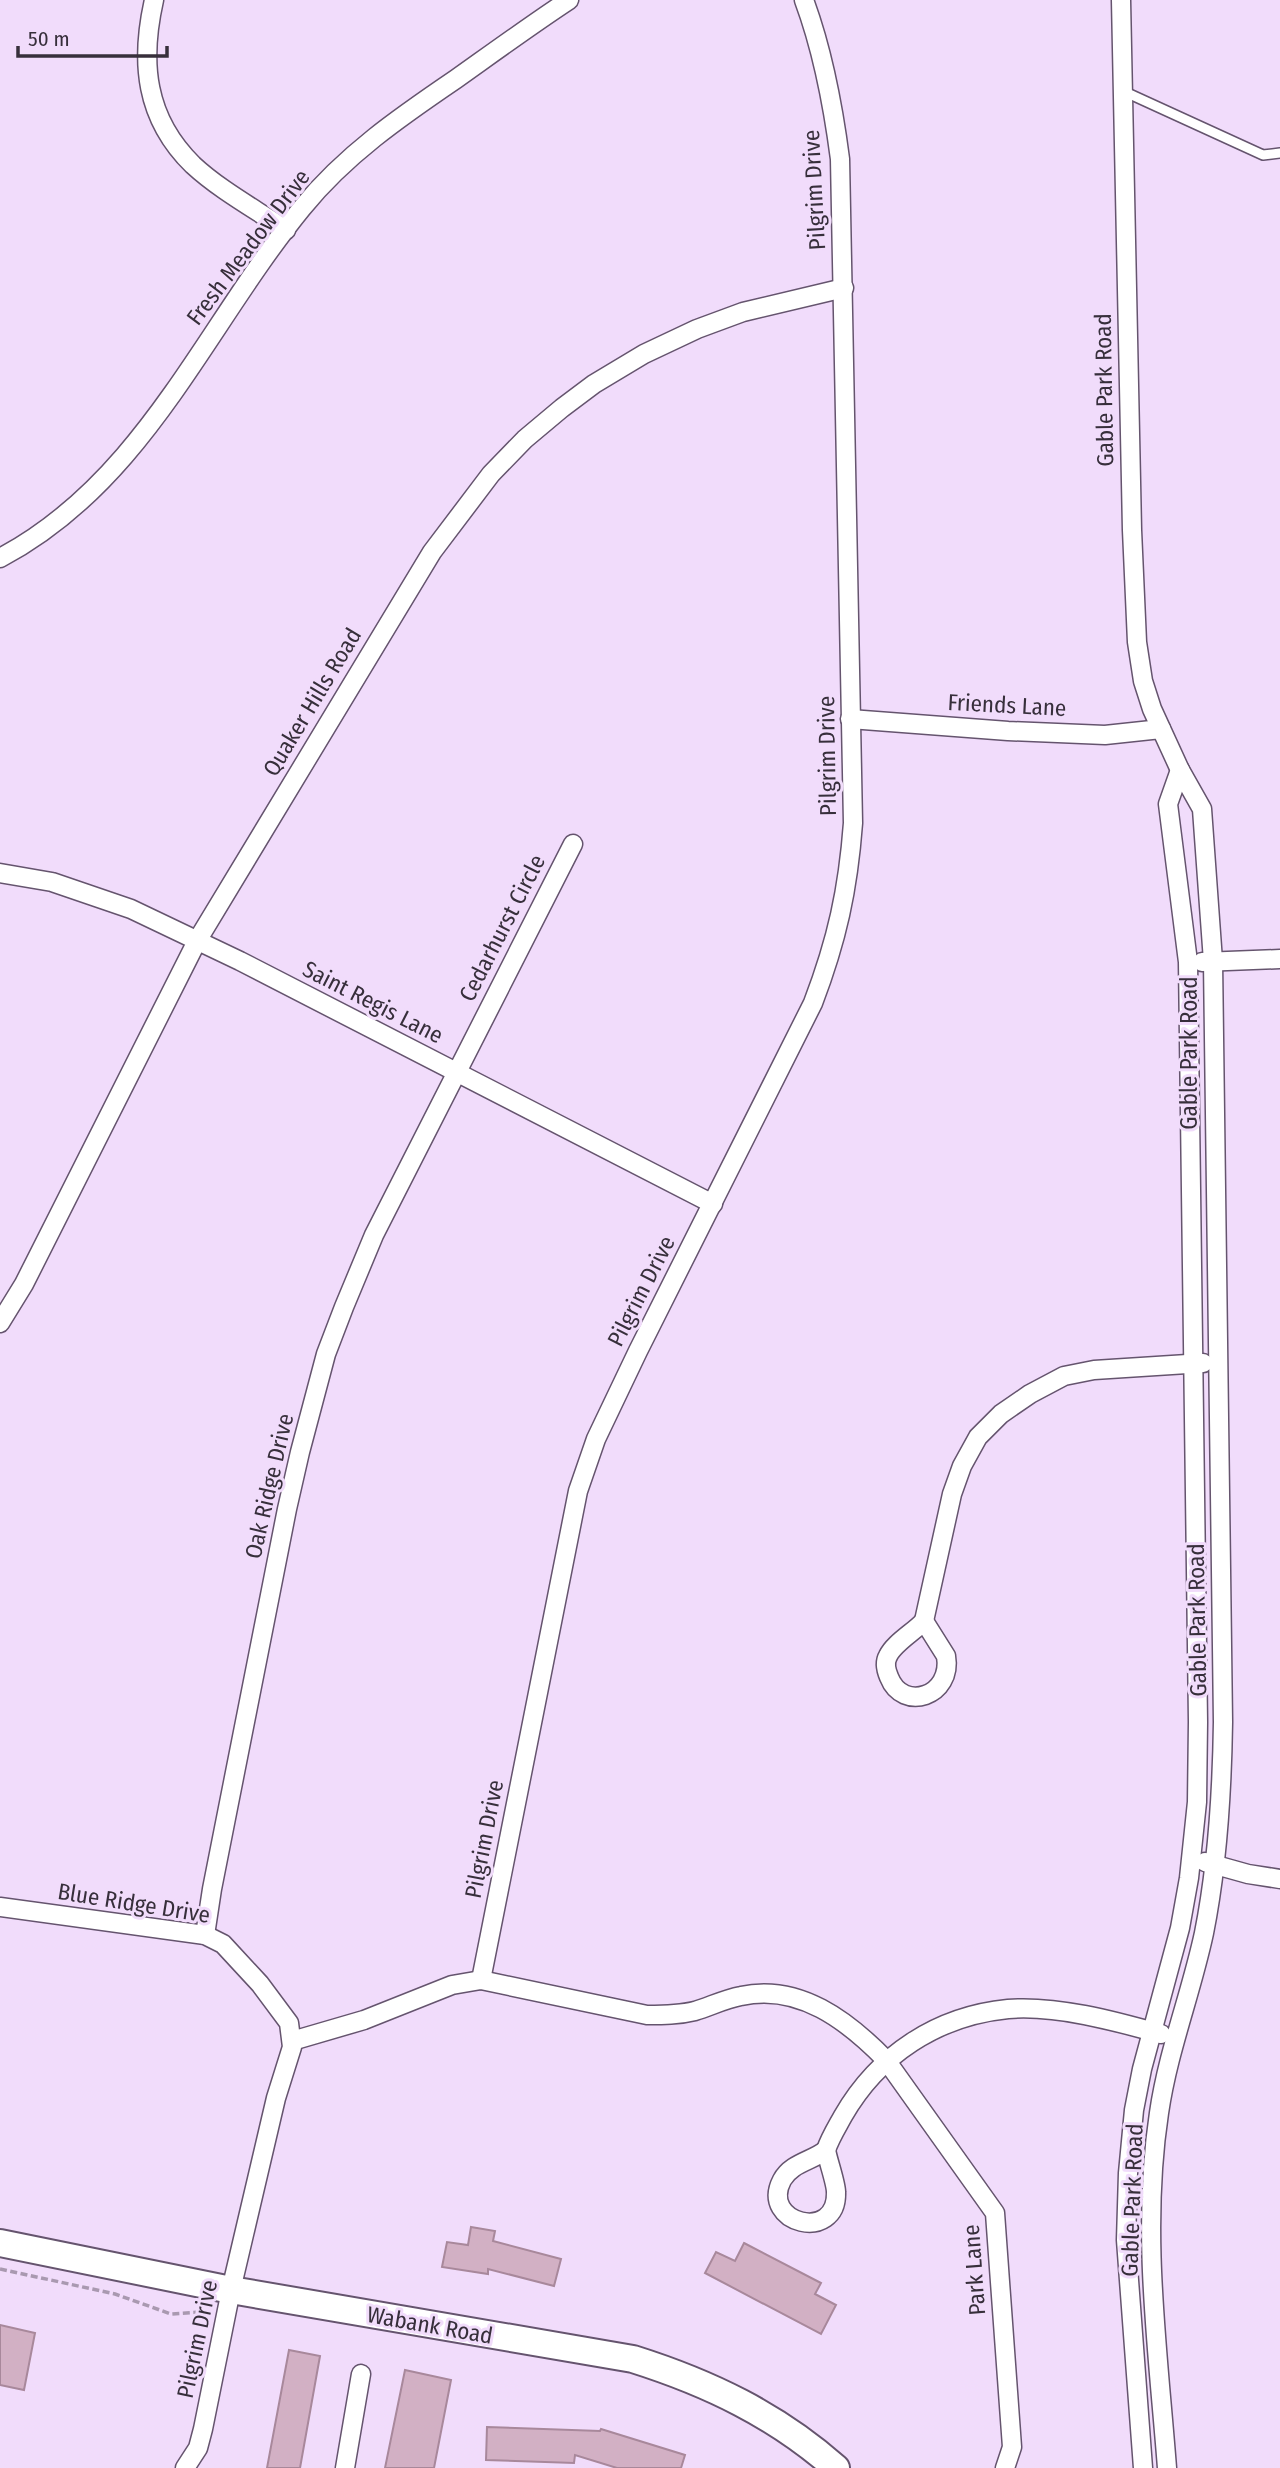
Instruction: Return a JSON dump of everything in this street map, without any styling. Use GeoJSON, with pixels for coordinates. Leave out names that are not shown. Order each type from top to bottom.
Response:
{"type":"FeatureCollection","features":[{"type":"Feature","properties":{"kind":"street"},"geometry":{"type":"LineString","coordinates":[[154,0],[146,60],[148,84],[158,113],[180,151],[195,167],[286,229]]}},
{"type":"Feature","properties":{"kind":"street","name":"Pilgrim Drive"},"geometry":{"type":"LineString","coordinates":[[481,1980],[578,1491],[596,1439],[813,1003],[831,956],[849,874],[853,823],[840,159],[835,117],[822,58],[804,0]]}},
{"type":"Feature","properties":{"kind":"street","name":"Gable Park Road"},"geometry":{"type":"LineString","coordinates":[[1121,0],[1132,530],[1137,642],[1143,681],[1161,729],[1202,809],[1213,961],[1222,1803],[1204,1934],[1175,2038],[1158,2113],[1152,2175],[1150,2239],[1167,2468]]}},
{"type":"Feature","properties":{"kind":"street","name":"Fresh Meadow Drive"},"geometry":{"type":"LineString","coordinates":[[0,558],[52,525],[115,469],[151,423],[286,229],[323,185],[365,144],[561,2]]}},
{"type":"Feature","properties":{"kind":"street","name":"Quaker Hills Road"},"geometry":{"type":"LineString","coordinates":[[0,1324],[24,1284],[197,941],[432,552],[483,484],[516,448],[562,408],[594,384],[644,354],[697,329],[743,312],[844,288]]}},
{"type":"Feature","properties":{"kind":"street","name":"Friends Lane"},"geometry":{"type":"LineString","coordinates":[[850,719],[1105,735],[1161,729]]}},
{"type":"Feature","properties":{"kind":"street","name":"Gable Park Road"},"geometry":{"type":"LineString","coordinates":[[1143,2468],[1126,2240],[1128,2173],[1134,2110],[1180,1928],[1197,1802],[1188,962],[1168,804],[1180,770]]}},
{"type":"Feature","properties":{"kind":"street","name":"Cedarhurst Circle"},"geometry":{"type":"LineString","coordinates":[[456,1072],[573,844]]}},
{"type":"Feature","properties":{"kind":"street","name":"Saint Regis Lane"},"geometry":{"type":"LineString","coordinates":[[0,873],[52,882],[115,903],[197,941],[713,1204]]}},
{"type":"Feature","properties":{"kind":"street"},"geometry":{"type":"LineString","coordinates":[[1188,962],[1280,959]]}},
{"type":"Feature","properties":{"kind":"street","name":"Oak Ridge Drive"},"geometry":{"type":"LineString","coordinates":[[205,1935],[287,1509],[326,1354],[374,1235],[456,1072]]}},
{"type":"Feature","properties":{"kind":"street"},"geometry":{"type":"LineString","coordinates":[[924,1621],[952,1494],[962,1466],[978,1437],[1001,1414],[1030,1394],[1064,1376],[1094,1370],[1217,1363]]}},
{"type":"Feature","properties":{"kind":"street"},"geometry":{"type":"LineString","coordinates":[[1191,1860],[1280,1879]]}},
{"type":"Feature","properties":{"kind":"street","name":"Blue Ridge Drive"},"geometry":{"type":"LineString","coordinates":[[0,1907],[205,1935],[223,1944],[260,1984],[289,2023],[292,2041]]}},
{"type":"Feature","properties":{"kind":"street"},"geometry":{"type":"LineString","coordinates":[[292,2041],[364,2020],[452,1985],[481,1980]]}},
{"type":"Feature","properties":{"kind":"street","name":"Park Lane"},"geometry":{"type":"LineString","coordinates":[[481,1980],[647,2015],[693,2011],[741,1996],[764,1993],[818,2006],[867,2040],[886,2060],[995,2213],[1012,2446],[1005,2468]]}},
{"type":"Feature","properties":{"kind":"street"},"geometry":{"type":"LineString","coordinates":[[826,2150],[856,2094],[886,2060],[904,2045],[940,2027],[977,2014],[1009,2009],[1051,2010],[1175,2038]]}},
{"type":"Feature","properties":{"kind":"street","name":"Pilgrim Drive"},"geometry":{"type":"LineString","coordinates":[[192,2466],[203,2429],[231,2290],[276,2098],[292,2041]]}},
{"type":"Feature","properties":{"kind":"street","name":"Wabank Road"},"geometry":{"type":"LineString","coordinates":[[0,2243],[231,2290],[633,2359],[683,2375],[732,2396],[814,2448],[836,2468]]}},
{"type":"Feature","properties":{"kind":"street"},"geometry":{"type":"LineString","coordinates":[[345,2468],[361,2374]]}},
{"type":"Feature","properties":{"kind":"lane"},"geometry":{"type":"LineString","coordinates":[[1123,91],[1264,155],[1280,153]]}},
{"type":"Feature","properties":{"kind":"path"},"geometry":{"type":"LineString","coordinates":[[0,2269],[115,2294],[171,2314],[201,2312]]}},
{"type":"Feature","properties":{"kind":"building"},"geometry":{"type":"Polygon","coordinates":[[[471,2227],[495,2231],[493,2241],[561,2259],[554,2286],[488,2269],[488,2274],[442,2267],[447,2242],[468,2245],[471,2227]]]}},
{"type":"Feature","properties":{"kind":"building"},"geometry":{"type":"Polygon","coordinates":[[[744,2243],[821,2283],[815,2294],[836,2305],[821,2334],[705,2273],[716,2252],[735,2261],[744,2243]]]}},
{"type":"Feature","properties":{"kind":"building"},"geometry":{"type":"Polygon","coordinates":[[[0,2325],[35,2333],[24,2390],[0,2385],[0,2325]]]}},
{"type":"Feature","properties":{"kind":"building"},"geometry":{"type":"Polygon","coordinates":[[[289,2350],[320,2356],[300,2468],[267,2468],[289,2350]]]}},
{"type":"Feature","properties":{"kind":"building"},"geometry":{"type":"Polygon","coordinates":[[[405,2370],[451,2380],[434,2468],[385,2468],[405,2370]]]}},
{"type":"Feature","properties":{"kind":"building"},"geometry":{"type":"Polygon","coordinates":[[[487,2427],[601,2429],[685,2455],[681,2468],[617,2468],[575,2455],[574,2463],[486,2460],[487,2427]]]}}]}
